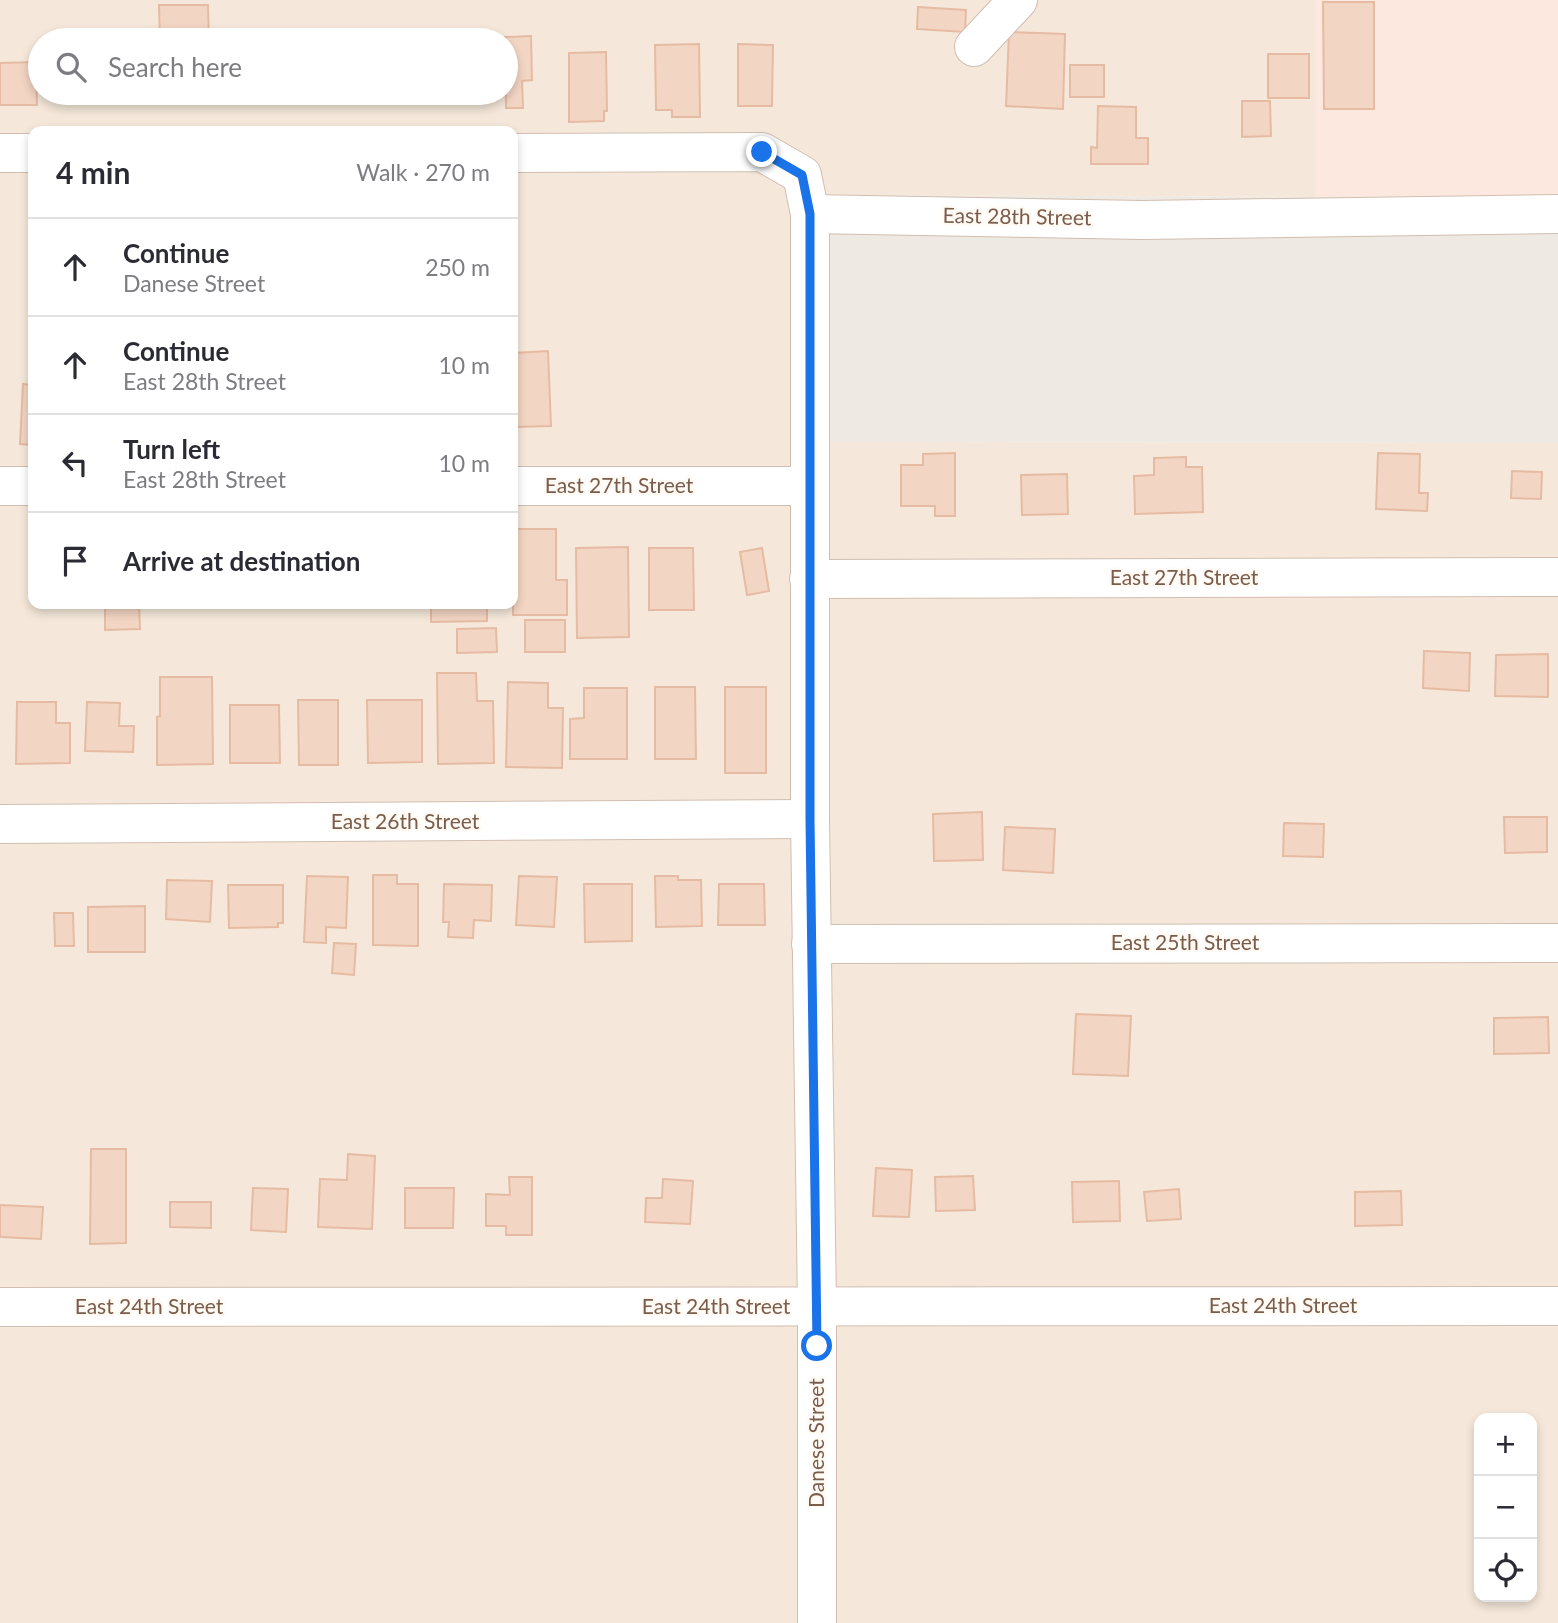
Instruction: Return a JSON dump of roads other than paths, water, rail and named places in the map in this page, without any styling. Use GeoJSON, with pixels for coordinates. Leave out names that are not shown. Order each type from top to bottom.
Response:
{"type":"FeatureCollection","features":[{"type":"Feature","properties":{"kind":"street"},"geometry":{"type":"LineString","coordinates":[[974,47],[1018,0]]}},
{"type":"Feature","properties":{"kind":"street"},"geometry":{"type":"LineString","coordinates":[[518,153],[762,152],[802,175],[810,214]]}},
{"type":"Feature","properties":{"kind":"street"},"geometry":{"type":"LineString","coordinates":[[0,153],[28,153]]}},
{"type":"Feature","properties":{"kind":"street","name":"East 28th Street"},"geometry":{"type":"LineString","coordinates":[[810,214],[1142,220],[1558,214]]}},
{"type":"Feature","properties":{"kind":"street","name":"Danese Street"},"geometry":{"type":"LineString","coordinates":[[810,214],[810,819],[817,1307],[817,1623]]}},
{"type":"Feature","properties":{"kind":"street"},"geometry":{"type":"LineString","coordinates":[[0,486],[28,486]]}},
{"type":"Feature","properties":{"kind":"street","name":"East 27th Street"},"geometry":{"type":"LineString","coordinates":[[518,486],[809,486]]}},
{"type":"Feature","properties":{"kind":"street","name":"East 27th Street"},"geometry":{"type":"LineString","coordinates":[[809,579],[1558,577]]}},
{"type":"Feature","properties":{"kind":"street","name":"East 26th Street"},"geometry":{"type":"LineString","coordinates":[[0,824],[810,819]]}},
{"type":"Feature","properties":{"kind":"street","name":"East 25th Street"},"geometry":{"type":"LineString","coordinates":[[811,944],[1558,943]]}},
{"type":"Feature","properties":{"kind":"street","name":"East 24th Street"},"geometry":{"type":"LineString","coordinates":[[0,1307],[1558,1306]]}}]}
